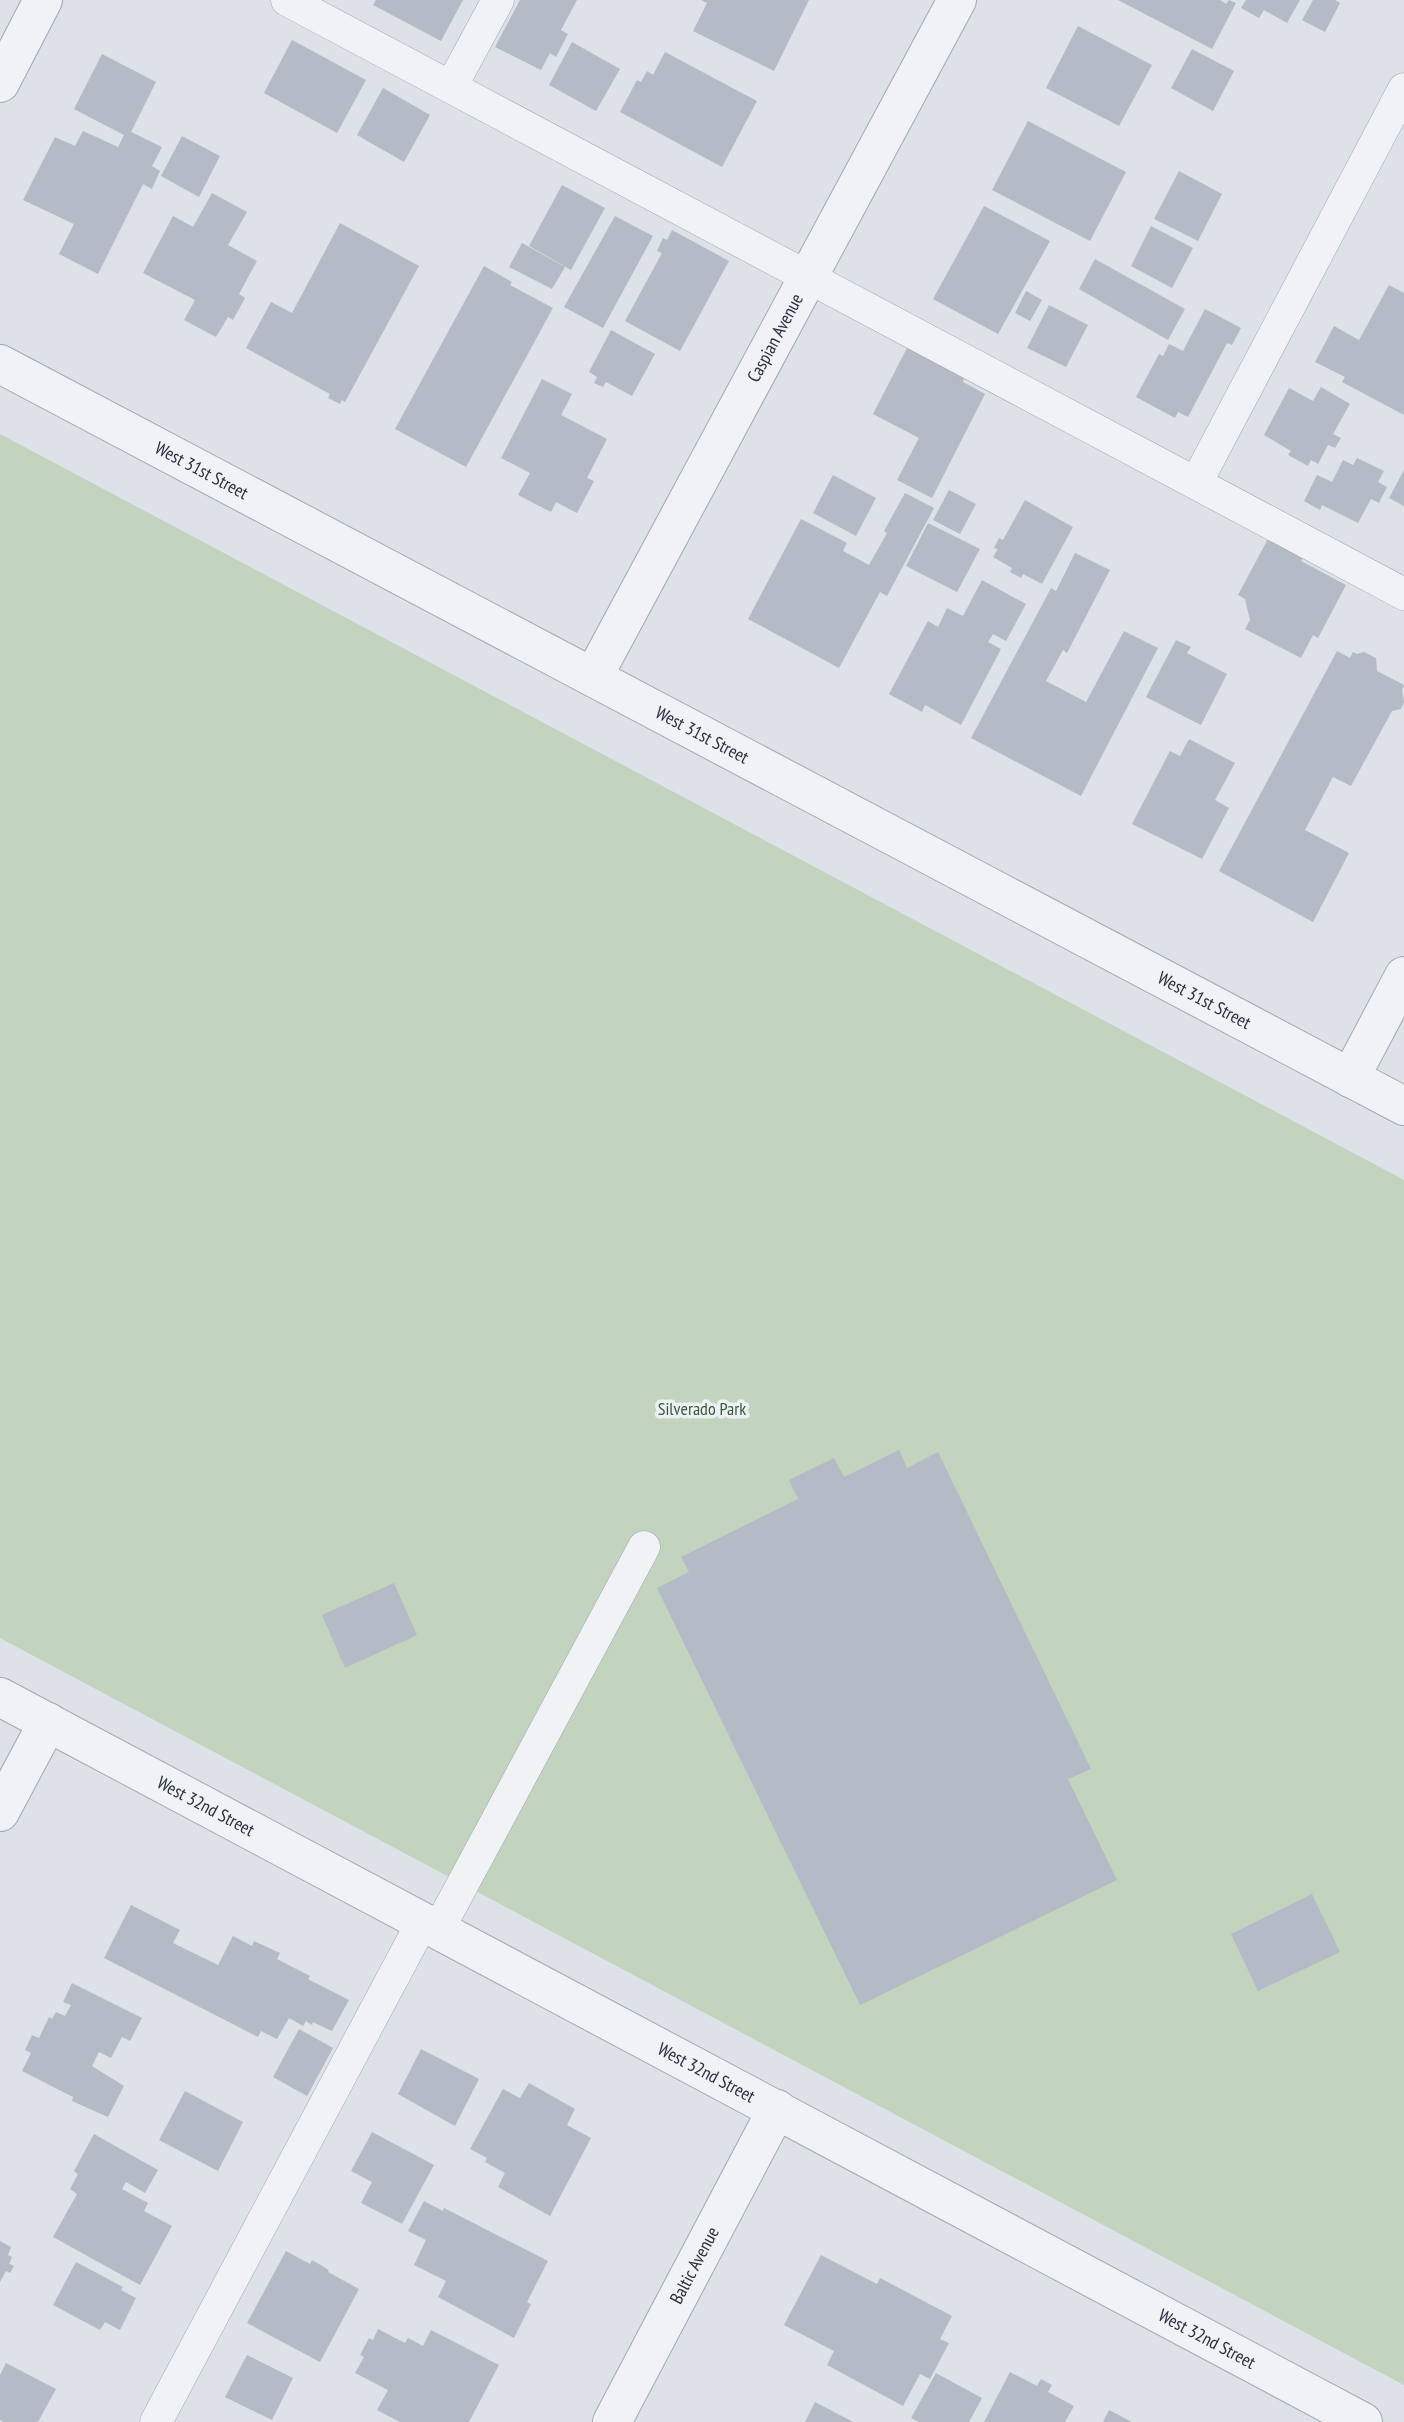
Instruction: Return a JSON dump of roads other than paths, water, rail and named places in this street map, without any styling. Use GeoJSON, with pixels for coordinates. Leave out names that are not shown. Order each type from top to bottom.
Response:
{"type":"FeatureCollection","features":[{"type":"Feature","properties":{"kind":"street"},"geometry":{"type":"LineString","coordinates":[[0,83],[43,0]]}},
{"type":"Feature","properties":{"kind":"street","name":"Caspian Avenue"},"geometry":{"type":"LineString","coordinates":[[593,677],[957,0]]}},
{"type":"Feature","properties":{"kind":"street","name":"West 31st Street"},"geometry":{"type":"LineString","coordinates":[[0,364],[1404,1106]]}},
{"type":"Feature","properties":{"kind":"street"},"geometry":{"type":"LineString","coordinates":[[1350,1078],[1404,976]]}},
{"type":"Feature","properties":{"kind":"street","name":"West 32nd Street"},"geometry":{"type":"LineString","coordinates":[[0,1697],[1363,2422]]}},
{"type":"Feature","properties":{"kind":"street"},"geometry":{"type":"LineString","coordinates":[[0,1812],[48,1722]]}},
{"type":"Feature","properties":{"kind":"street","name":"Baltic Avenue"},"geometry":{"type":"LineString","coordinates":[[612,2422],[778,2109]]}},
{"type":"Feature","properties":{"kind":"lane"},"geometry":{"type":"LineString","coordinates":[[287,0],[1404,594]]}},
{"type":"Feature","properties":{"kind":"lane"},"geometry":{"type":"LineString","coordinates":[[451,87],[498,0]]}},
{"type":"Feature","properties":{"kind":"lane"},"geometry":{"type":"LineString","coordinates":[[1196,483],[1404,89]]}},
{"type":"Feature","properties":{"kind":"lane"},"geometry":{"type":"LineString","coordinates":[[156,2422],[430,1925],[644,1547]]}},
{"type":"Feature","properties":{"kind":"park label","name":"Silverado Park"},"geometry":{"type":"Point","coordinates":[702,1409]}}]}
